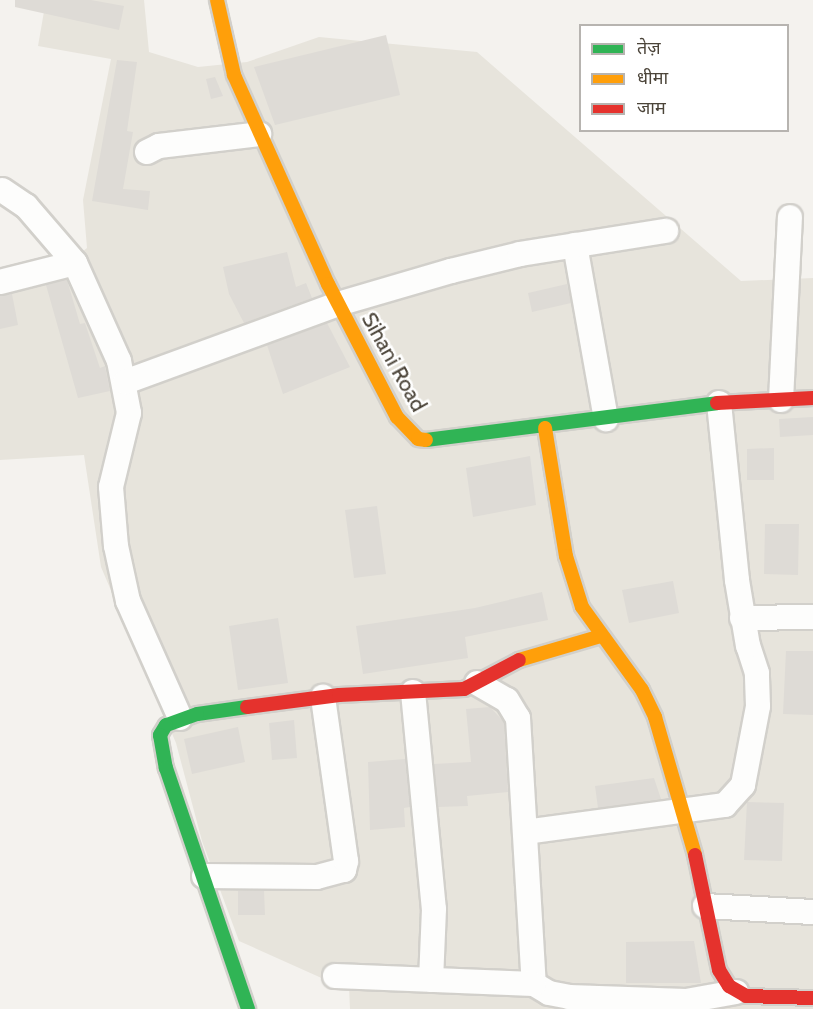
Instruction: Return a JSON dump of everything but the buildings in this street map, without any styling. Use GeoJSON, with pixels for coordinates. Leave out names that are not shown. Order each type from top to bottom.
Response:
{"type":"FeatureCollection","features":[{"type":"Feature","properties":{"kind":"street","name":"Sihani Road"},"geometry":{"type":"LineString","coordinates":[[217,0],[234,75],[259,134],[338,304],[397,417],[418,438],[434,442],[719,403],[813,398]]}},
{"type":"Feature","properties":{"kind":"street"},"geometry":{"type":"LineString","coordinates":[[147,152],[159,146],[259,134]]}},
{"type":"Feature","properties":{"kind":"street"},"geometry":{"type":"LineString","coordinates":[[2,190],[26,206],[75,263],[125,382],[129,413],[111,487],[116,546],[128,601],[180,718]]}},
{"type":"Feature","properties":{"kind":"street"},"geometry":{"type":"LineString","coordinates":[[781,400],[790,217]]}},
{"type":"Feature","properties":{"kind":"street"},"geometry":{"type":"LineString","coordinates":[[125,382],[338,304],[497,260],[666,231]]}},
{"type":"Feature","properties":{"kind":"street"},"geometry":{"type":"LineString","coordinates":[[574,245],[606,419]]}},
{"type":"Feature","properties":{"kind":"street"},"geometry":{"type":"LineString","coordinates":[[0,282],[75,263]]}},
{"type":"Feature","properties":{"kind":"street"},"geometry":{"type":"LineString","coordinates":[[525,832],[685,813],[725,805],[743,785],[758,706],[757,673],[742,618],[719,403]]}},
{"type":"Feature","properties":{"kind":"street"},"geometry":{"type":"LineString","coordinates":[[545,428],[566,556],[582,607],[642,690],[656,717],[685,813],[719,970],[736,992],[746,996],[813,998]]}},
{"type":"Feature","properties":{"kind":"street"},"geometry":{"type":"LineString","coordinates":[[742,618],[813,617]]}},
{"type":"Feature","properties":{"kind":"street"},"geometry":{"type":"LineString","coordinates":[[248,1009],[160,748],[160,735],[180,718],[323,697],[464,689],[509,663],[601,636]]}},
{"type":"Feature","properties":{"kind":"street"},"geometry":{"type":"LineString","coordinates":[[477,683],[507,700],[519,718],[534,984]]}},
{"type":"Feature","properties":{"kind":"street"},"geometry":{"type":"LineString","coordinates":[[413,692],[434,909],[431,980]]}},
{"type":"Feature","properties":{"kind":"street"},"geometry":{"type":"LineString","coordinates":[[204,876],[317,877],[344,870],[346,861],[323,697]]}},
{"type":"Feature","properties":{"kind":"street"},"geometry":{"type":"LineString","coordinates":[[705,906],[813,912]]}},
{"type":"Feature","properties":{"kind":"street"},"geometry":{"type":"LineString","coordinates":[[335,976],[534,984],[549,993],[568,997],[686,1000],[736,992]]}},
{"type":"Feature","properties":{"kind":"shaded area"},"geometry":{"type":"Polygon","coordinates":[[[46,0],[144,0],[149,52],[198,67],[247,62],[319,37],[477,52],[741,281],[813,278],[813,1009],[350,1009],[349,986],[326,980],[239,941],[202,841],[176,743],[101,567],[84,455],[0,460],[0,285],[61,268],[87,248],[83,200],[111,59],[38,46],[46,0]]]}},
{"type":"Feature","properties":{"kind":"traffic: fast"},"geometry":{"type":"LineString","coordinates":[[426,440],[717,403]]}},
{"type":"Feature","properties":{"kind":"traffic: fast"},"geometry":{"type":"LineString","coordinates":[[247,707],[197,714],[166,725],[160,735],[166,768],[248,1009]]}},
{"type":"Feature","properties":{"kind":"traffic: slow"},"geometry":{"type":"LineString","coordinates":[[217,0],[234,75],[328,284],[397,417],[418,439],[426,440]]}},
{"type":"Feature","properties":{"kind":"traffic: slow"},"geometry":{"type":"LineString","coordinates":[[545,428],[566,556],[582,607],[642,690],[655,717],[695,855]]}},
{"type":"Feature","properties":{"kind":"traffic: slow"},"geometry":{"type":"LineString","coordinates":[[519,660],[601,636]]}},
{"type":"Feature","properties":{"kind":"traffic: jam"},"geometry":{"type":"LineString","coordinates":[[717,403],[813,398]]}},
{"type":"Feature","properties":{"kind":"traffic: jam"},"geometry":{"type":"LineString","coordinates":[[247,707],[339,695],[464,689],[519,660]]}},
{"type":"Feature","properties":{"kind":"traffic: jam"},"geometry":{"type":"LineString","coordinates":[[695,855],[719,970],[729,986],[746,996],[813,998]]}}]}
